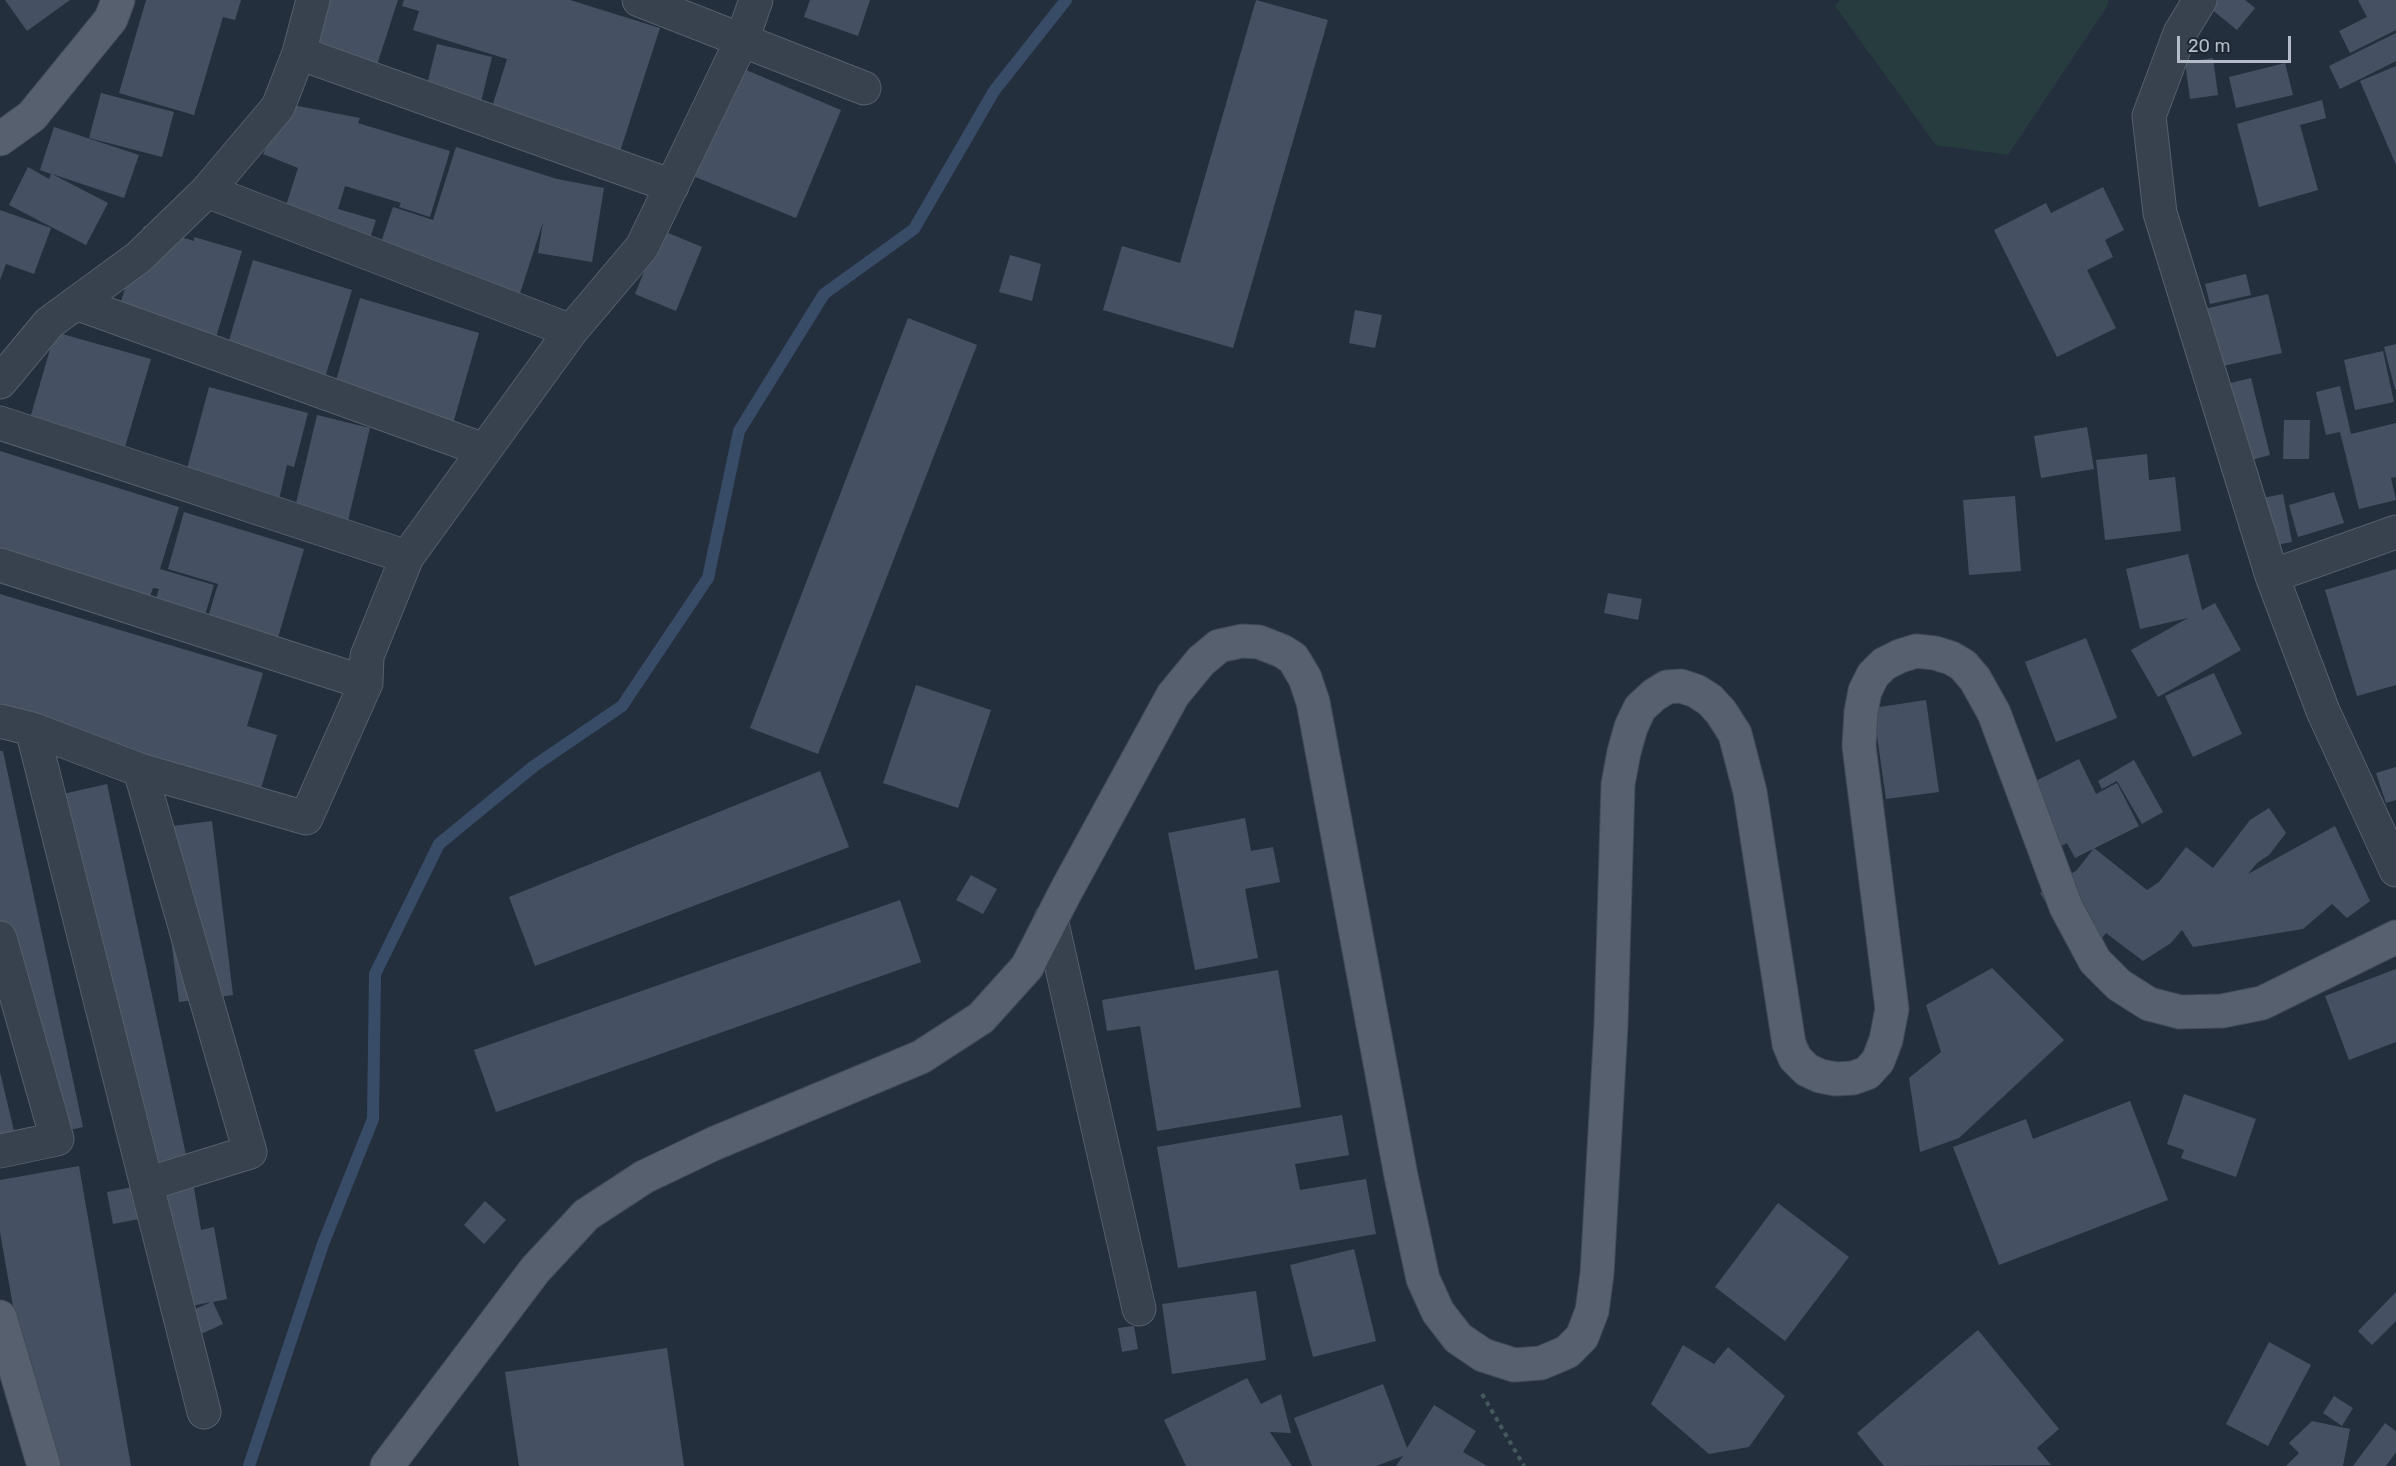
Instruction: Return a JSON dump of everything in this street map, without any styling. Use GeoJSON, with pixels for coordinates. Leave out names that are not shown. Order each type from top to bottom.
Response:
{"type":"FeatureCollection","features":[{"type":"Feature","properties":{"kind":"main road"},"geometry":{"type":"LineString","coordinates":[[0,139],[32,116],[111,19],[118,0]]}},
{"type":"Feature","properties":{"kind":"main road"},"geometry":{"type":"LineString","coordinates":[[387,1466],[535,1270],[586,1215],[644,1177],[713,1144],[921,1057],[981,1018],[1027,967],[1173,695],[1201,661],[1219,646],[1242,641],[1259,642],[1293,658],[1305,678],[1313,702],[1401,1176],[1423,1279],[1438,1312],[1458,1338],[1483,1355],[1514,1365],[1541,1364],[1567,1352],[1582,1336],[1592,1311],[1597,1274],[1610,1037],[1618,784],[1624,752],[1640,708],[1667,687],[1681,686],[1696,691],[1710,700],[1721,711],[1735,734],[1750,792],[1789,1044],[1795,1058],[1807,1070],[1820,1077],[1853,1078],[1867,1073],[1878,1061],[1887,1040],[1892,1009],[1859,746],[1861,712],[1865,691],[1873,675],[1884,664],[1916,651],[1951,658],[1963,665],[1975,679],[1994,713],[2066,907],[2095,961],[2119,985],[2149,1004],[2180,1012],[2222,1011],[2262,1003],[2396,937]]}},
{"type":"Feature","properties":{"kind":"main road"},"geometry":{"type":"LineString","coordinates":[[0,1317],[44,1466]]}},
{"type":"Feature","properties":{"kind":"street"},"geometry":{"type":"LineString","coordinates":[[0,382],[49,323],[139,257],[207,191],[278,107],[299,53],[313,0]]}},
{"type":"Feature","properties":{"kind":"street"},"geometry":{"type":"LineString","coordinates":[[639,0],[864,88]]}},
{"type":"Feature","properties":{"kind":"street"},"geometry":{"type":"LineString","coordinates":[[0,721],[32,729],[140,770],[306,818],[366,683],[368,656],[407,557],[571,331],[642,247],[742,40],[756,0]]}},
{"type":"Feature","properties":{"kind":"street"},"geometry":{"type":"LineString","coordinates":[[2200,0],[2180,33],[2149,116],[2160,213],[2272,576],[2323,711],[2396,870]]}},
{"type":"Feature","properties":{"kind":"street"},"geometry":{"type":"LineString","coordinates":[[299,53],[672,186]]}},
{"type":"Feature","properties":{"kind":"street"},"geometry":{"type":"LineString","coordinates":[[207,191],[571,331]]}},
{"type":"Feature","properties":{"kind":"street"},"geometry":{"type":"LineString","coordinates":[[76,303],[484,450]]}},
{"type":"Feature","properties":{"kind":"street"},"geometry":{"type":"LineString","coordinates":[[0,423],[407,557]]}},
{"type":"Feature","properties":{"kind":"street"},"geometry":{"type":"LineString","coordinates":[[2272,576],[2396,532]]}},
{"type":"Feature","properties":{"kind":"street"},"geometry":{"type":"LineString","coordinates":[[0,565],[366,683]]}},
{"type":"Feature","properties":{"kind":"street"},"geometry":{"type":"LineString","coordinates":[[32,729],[204,1412]]}},
{"type":"Feature","properties":{"kind":"street"},"geometry":{"type":"LineString","coordinates":[[140,770],[250,1152],[147,1184]]}},
{"type":"Feature","properties":{"kind":"street"},"geometry":{"type":"LineString","coordinates":[[1051,920],[1139,1309]]}},
{"type":"Feature","properties":{"kind":"street"},"geometry":{"type":"LineString","coordinates":[[0,938],[57,1138],[0,1151]]}},
{"type":"Feature","properties":{"kind":"path"},"geometry":{"type":"LineString","coordinates":[[1481,1391],[1524,1466]]}},
{"type":"Feature","properties":{"kind":"green space"},"geometry":{"type":"Polygon","coordinates":[[[1840,0],[2108,0],[2108,5],[2008,155],[1936,145],[1835,6],[1840,0]]]}},
{"type":"Feature","properties":{"kind":"building"},"geometry":{"type":"Polygon","coordinates":[[[5,0],[70,0],[27,31],[5,0]]]}},
{"type":"Feature","properties":{"kind":"building"},"geometry":{"type":"Polygon","coordinates":[[[146,0],[241,0],[235,20],[223,17],[194,115],[119,93],[146,0]]]}},
{"type":"Feature","properties":{"kind":"building"},"geometry":{"type":"Polygon","coordinates":[[[322,0],[398,0],[375,71],[306,48],[322,0]]]}},
{"type":"Feature","properties":{"kind":"building"},"geometry":{"type":"Polygon","coordinates":[[[404,0],[570,0],[660,28],[616,164],[487,123],[507,59],[413,30],[419,11],[402,6],[404,0]]]}},
{"type":"Feature","properties":{"kind":"building"},"geometry":{"type":"Polygon","coordinates":[[[810,0],[870,0],[858,36],[804,17],[810,0]]]}},
{"type":"Feature","properties":{"kind":"building"},"geometry":{"type":"Polygon","coordinates":[[[1256,0],[1328,20],[1233,348],[1103,310],[1122,246],[1180,263],[1256,0]]]}},
{"type":"Feature","properties":{"kind":"building"},"geometry":{"type":"Polygon","coordinates":[[[2200,0],[2245,0],[2255,8],[2237,30],[2200,0]]]}},
{"type":"Feature","properties":{"kind":"building"},"geometry":{"type":"Polygon","coordinates":[[[2358,0],[2396,0],[2396,30],[2350,53],[2339,31],[2367,17],[2358,0]]]}},
{"type":"Feature","properties":{"kind":"building"},"geometry":{"type":"Polygon","coordinates":[[[2396,33],[2396,61],[2340,89],[2329,66],[2396,33]]]}},
{"type":"Feature","properties":{"kind":"building"},"geometry":{"type":"Polygon","coordinates":[[[437,44],[492,57],[477,118],[422,105],[437,44]]]}},
{"type":"Feature","properties":{"kind":"building"},"geometry":{"type":"Polygon","coordinates":[[[2213,58],[2218,95],[2190,99],[2185,62],[2213,58]]]}},
{"type":"Feature","properties":{"kind":"building"},"geometry":{"type":"Polygon","coordinates":[[[2285,63],[2293,95],[2236,108],[2229,77],[2285,63]]]}},
{"type":"Feature","properties":{"kind":"building"},"geometry":{"type":"Polygon","coordinates":[[[2396,66],[2396,165],[2360,81],[2396,66]]]}},
{"type":"Feature","properties":{"kind":"building"},"geometry":{"type":"Polygon","coordinates":[[[739,67],[841,110],[796,218],[693,176],[739,67]]]}},
{"type":"Feature","properties":{"kind":"building"},"geometry":{"type":"Polygon","coordinates":[[[101,93],[174,112],[162,157],[89,138],[101,93]]]}},
{"type":"Feature","properties":{"kind":"building"},"geometry":{"type":"Polygon","coordinates":[[[2322,100],[2326,118],[2300,125],[2318,190],[2259,207],[2237,124],[2322,100]]]}},
{"type":"Feature","properties":{"kind":"building"},"geometry":{"type":"Polygon","coordinates":[[[288,104],[360,118],[358,123],[450,151],[430,217],[399,207],[401,203],[345,186],[338,209],[376,220],[368,244],[283,215],[298,168],[263,154],[288,104]]]}},
{"type":"Feature","properties":{"kind":"building"},"geometry":{"type":"Polygon","coordinates":[[[54,127],[139,155],[124,198],[52,174],[108,203],[86,245],[9,205],[28,167],[49,179],[51,174],[40,170],[54,127]]]}},
{"type":"Feature","properties":{"kind":"building"},"geometry":{"type":"Polygon","coordinates":[[[456,147],[557,179],[604,188],[592,262],[538,253],[543,222],[514,312],[374,263],[393,207],[433,220],[456,147]]]}},
{"type":"Feature","properties":{"kind":"building"},"geometry":{"type":"Polygon","coordinates":[[[2103,187],[2124,230],[2105,240],[2113,257],[2087,270],[2116,328],[2057,357],[1994,230],[2046,203],[2051,213],[2103,187]]]}},
{"type":"Feature","properties":{"kind":"building"},"geometry":{"type":"Polygon","coordinates":[[[0,210],[51,228],[34,274],[6,264],[0,280],[0,210]]]}},
{"type":"Feature","properties":{"kind":"building"},"geometry":{"type":"Polygon","coordinates":[[[144,226],[194,241],[194,237],[242,251],[213,347],[116,318],[144,226]]]}},
{"type":"Feature","properties":{"kind":"building"},"geometry":{"type":"Polygon","coordinates":[[[661,230],[702,247],[676,311],[635,294],[661,230]]]}},
{"type":"Feature","properties":{"kind":"building"},"geometry":{"type":"Polygon","coordinates":[[[1010,255],[1041,264],[1032,301],[999,292],[1010,255]]]}},
{"type":"Feature","properties":{"kind":"building"},"geometry":{"type":"Polygon","coordinates":[[[253,260],[352,290],[323,384],[225,354],[253,260]]]}},
{"type":"Feature","properties":{"kind":"building"},"geometry":{"type":"Polygon","coordinates":[[[2246,274],[2251,295],[2210,304],[2205,284],[2246,274]]]}},
{"type":"Feature","properties":{"kind":"building"},"geometry":{"type":"Polygon","coordinates":[[[2268,294],[2282,353],[2205,370],[2192,312],[2268,294]]]}},
{"type":"Feature","properties":{"kind":"building"},"geometry":{"type":"Polygon","coordinates":[[[360,298],[479,333],[452,427],[333,391],[360,298]]]}},
{"type":"Feature","properties":{"kind":"building"},"geometry":{"type":"Polygon","coordinates":[[[1355,310],[1382,315],[1375,348],[1349,343],[1355,310]]]}},
{"type":"Feature","properties":{"kind":"building"},"geometry":{"type":"Polygon","coordinates":[[[908,318],[977,345],[818,754],[750,728],[908,318]]]}},
{"type":"Feature","properties":{"kind":"building"},"geometry":{"type":"Polygon","coordinates":[[[55,332],[151,359],[122,457],[27,429],[55,332]]]}},
{"type":"Feature","properties":{"kind":"building"},"geometry":{"type":"Polygon","coordinates":[[[2396,344],[2396,389],[2395,389],[2384,347],[2396,344]]]}},
{"type":"Feature","properties":{"kind":"building"},"geometry":{"type":"Polygon","coordinates":[[[2383,351],[2394,402],[2355,410],[2344,360],[2383,351]]]}},
{"type":"Feature","properties":{"kind":"building"},"geometry":{"type":"Polygon","coordinates":[[[2251,378],[2270,455],[2230,466],[2210,388],[2251,378]]]}},
{"type":"Feature","properties":{"kind":"building"},"geometry":{"type":"Polygon","coordinates":[[[2340,386],[2351,434],[2396,423],[2396,477],[2391,478],[2396,500],[2359,509],[2340,432],[2326,435],[2316,392],[2340,386]]]}},
{"type":"Feature","properties":{"kind":"building"},"geometry":{"type":"Polygon","coordinates":[[[209,387],[308,413],[294,467],[287,465],[278,504],[184,480],[209,387]]]}},
{"type":"Feature","properties":{"kind":"building"},"geometry":{"type":"Polygon","coordinates":[[[317,415],[370,428],[346,529],[293,516],[317,415]]]}},
{"type":"Feature","properties":{"kind":"building"},"geometry":{"type":"Polygon","coordinates":[[[2284,420],[2310,420],[2309,459],[2283,459],[2284,420]]]}},
{"type":"Feature","properties":{"kind":"building"},"geometry":{"type":"Polygon","coordinates":[[[2087,427],[2094,469],[2041,478],[2034,436],[2087,427]]]}},
{"type":"Feature","properties":{"kind":"building"},"geometry":{"type":"Polygon","coordinates":[[[0,451],[179,507],[160,569],[214,585],[200,632],[150,617],[159,589],[153,588],[144,614],[0,568],[0,451]]]}},
{"type":"Feature","properties":{"kind":"building"},"geometry":{"type":"Polygon","coordinates":[[[2147,454],[2149,480],[2175,477],[2181,531],[2105,540],[2096,460],[2147,454]]]}},
{"type":"Feature","properties":{"kind":"building"},"geometry":{"type":"Polygon","coordinates":[[[2334,492],[2344,523],[2298,537],[2289,505],[2334,492]]]}},
{"type":"Feature","properties":{"kind":"building"},"geometry":{"type":"Polygon","coordinates":[[[2283,494],[2292,542],[2251,550],[2241,502],[2283,494]]]}},
{"type":"Feature","properties":{"kind":"building"},"geometry":{"type":"Polygon","coordinates":[[[2015,496],[2021,571],[1969,575],[1963,500],[2015,496]]]}},
{"type":"Feature","properties":{"kind":"building"},"geometry":{"type":"Polygon","coordinates":[[[184,512],[304,549],[272,658],[202,637],[218,584],[168,569],[184,512]]]}},
{"type":"Feature","properties":{"kind":"building"},"geometry":{"type":"Polygon","coordinates":[[[2188,554],[2202,610],[2215,603],[2241,650],[2158,697],[2131,650],[2188,618],[2140,629],[2126,569],[2188,554]]]}},
{"type":"Feature","properties":{"kind":"building"},"geometry":{"type":"Polygon","coordinates":[[[2396,569],[2396,685],[2357,696],[2325,590],[2396,569]]]}},
{"type":"Feature","properties":{"kind":"building"},"geometry":{"type":"Polygon","coordinates":[[[1608,593],[1642,599],[1638,620],[1604,613],[1608,593]]]}},
{"type":"Feature","properties":{"kind":"building"},"geometry":{"type":"Polygon","coordinates":[[[0,594],[263,673],[247,726],[277,735],[260,792],[0,714],[0,594]]]}},
{"type":"Feature","properties":{"kind":"building"},"geometry":{"type":"Polygon","coordinates":[[[2086,638],[2117,718],[2056,742],[2025,662],[2086,638]]]}},
{"type":"Feature","properties":{"kind":"building"},"geometry":{"type":"Polygon","coordinates":[[[2214,673],[2242,734],[2193,757],[2165,696],[2214,673]]]}},
{"type":"Feature","properties":{"kind":"building"},"geometry":{"type":"Polygon","coordinates":[[[916,685],[991,710],[958,808],[883,783],[916,685]]]}},
{"type":"Feature","properties":{"kind":"building"},"geometry":{"type":"Polygon","coordinates":[[[1926,700],[1939,792],[1886,799],[1873,708],[1926,700]]]}},
{"type":"Feature","properties":{"kind":"building"},"geometry":{"type":"Polygon","coordinates":[[[0,751],[3,751],[83,1127],[38,1137],[0,959],[0,751]]]}},
{"type":"Feature","properties":{"kind":"building"},"geometry":{"type":"Polygon","coordinates":[[[2079,759],[2096,794],[2117,783],[2139,826],[2075,858],[2067,843],[2052,851],[2020,789],[2079,759]]]}},
{"type":"Feature","properties":{"kind":"building"},"geometry":{"type":"Polygon","coordinates":[[[2134,760],[2163,812],[2142,824],[2117,781],[2102,789],[2098,781],[2134,760]]]}},
{"type":"Feature","properties":{"kind":"building"},"geometry":{"type":"Polygon","coordinates":[[[2396,767],[2396,800],[2386,803],[2376,773],[2396,767]]]}},
{"type":"Feature","properties":{"kind":"building"},"geometry":{"type":"Polygon","coordinates":[[[820,771],[849,847],[535,966],[509,897],[820,771]]]}},
{"type":"Feature","properties":{"kind":"building"},"geometry":{"type":"Polygon","coordinates":[[[107,784],[189,1169],[137,1180],[54,796],[107,784]]]}},
{"type":"Feature","properties":{"kind":"building"},"geometry":{"type":"Polygon","coordinates":[[[2269,808],[2286,833],[2269,855],[2257,863],[2248,874],[2335,826],[2370,901],[2347,918],[2332,904],[2303,929],[2193,947],[2182,930],[2171,943],[2143,961],[2106,933],[2092,951],[2078,960],[2060,932],[2067,936],[2040,893],[2077,870],[2094,848],[2147,890],[2159,882],[2186,847],[2213,868],[2250,820],[2269,808]]]}},
{"type":"Feature","properties":{"kind":"building"},"geometry":{"type":"Polygon","coordinates":[[[1245,818],[1251,851],[1273,847],[1280,882],[1245,889],[1258,958],[1195,970],[1168,833],[1245,818]]]}},
{"type":"Feature","properties":{"kind":"building"},"geometry":{"type":"Polygon","coordinates":[[[212,821],[233,995],[179,1002],[157,828],[212,821]]]}},
{"type":"Feature","properties":{"kind":"building"},"geometry":{"type":"Polygon","coordinates":[[[971,875],[997,889],[983,914],[956,900],[971,875]]]}},
{"type":"Feature","properties":{"kind":"building"},"geometry":{"type":"Polygon","coordinates":[[[900,900],[921,962],[496,1112],[474,1050],[900,900]]]}},
{"type":"Feature","properties":{"kind":"building"},"geometry":{"type":"Polygon","coordinates":[[[1992,968],[2064,1040],[1959,1138],[1920,1152],[1909,1078],[1941,1052],[1926,1005],[1992,968]]]}},
{"type":"Feature","properties":{"kind":"building"},"geometry":{"type":"Polygon","coordinates":[[[2396,969],[2396,1042],[2349,1060],[2325,996],[2396,969]]]}},
{"type":"Feature","properties":{"kind":"building"},"geometry":{"type":"Polygon","coordinates":[[[1278,970],[1301,1107],[1157,1131],[1140,1026],[1107,1031],[1102,1000],[1278,970]]]}},
{"type":"Feature","properties":{"kind":"building"},"geometry":{"type":"Polygon","coordinates":[[[0,1072],[14,1131],[0,1134],[0,1072]]]}},
{"type":"Feature","properties":{"kind":"building"},"geometry":{"type":"Polygon","coordinates":[[[2184,1094],[2256,1119],[2236,1177],[2181,1158],[2184,1150],[2167,1144],[2184,1094]]]}},
{"type":"Feature","properties":{"kind":"building"},"geometry":{"type":"Polygon","coordinates":[[[2130,1101],[2168,1200],[1999,1265],[1953,1147],[2026,1119],[2033,1139],[2130,1101]]]}},
{"type":"Feature","properties":{"kind":"building"},"geometry":{"type":"Polygon","coordinates":[[[1342,1115],[1349,1155],[1295,1164],[1300,1190],[1366,1179],[1376,1234],[1178,1268],[1157,1147],[1342,1115]]]}},
{"type":"Feature","properties":{"kind":"building"},"geometry":{"type":"Polygon","coordinates":[[[79,1166],[131,1466],[41,1466],[0,1232],[0,1180],[79,1166]]]}},
{"type":"Feature","properties":{"kind":"building"},"geometry":{"type":"Polygon","coordinates":[[[192,1176],[201,1230],[214,1227],[227,1299],[213,1302],[223,1324],[190,1339],[180,1316],[211,1302],[167,1311],[150,1217],[113,1224],[107,1192],[192,1176]]]}},
{"type":"Feature","properties":{"kind":"building"},"geometry":{"type":"Polygon","coordinates":[[[485,1201],[506,1220],[484,1244],[464,1225],[485,1201]]]}},
{"type":"Feature","properties":{"kind":"building"},"geometry":{"type":"Polygon","coordinates":[[[1778,1203],[1849,1257],[1785,1341],[1715,1287],[1778,1203]]]}},
{"type":"Feature","properties":{"kind":"building"},"geometry":{"type":"Polygon","coordinates":[[[1354,1249],[1376,1341],[1313,1357],[1290,1265],[1354,1249]]]}},
{"type":"Feature","properties":{"kind":"building"},"geometry":{"type":"Polygon","coordinates":[[[1256,1291],[1266,1360],[1172,1374],[1162,1304],[1256,1291]]]}},
{"type":"Feature","properties":{"kind":"building"},"geometry":{"type":"Polygon","coordinates":[[[2396,1292],[2396,1321],[2372,1345],[2358,1331],[2396,1292]]]}},
{"type":"Feature","properties":{"kind":"building"},"geometry":{"type":"Polygon","coordinates":[[[1134,1326],[1138,1349],[1122,1352],[1118,1328],[1134,1326]]]}},
{"type":"Feature","properties":{"kind":"building"},"geometry":{"type":"Polygon","coordinates":[[[1978,1330],[2059,1429],[2037,1448],[2051,1465],[1884,1466],[1857,1433],[1978,1330]]]}},
{"type":"Feature","properties":{"kind":"building"},"geometry":{"type":"Polygon","coordinates":[[[2269,1342],[2311,1365],[2268,1446],[2226,1424],[2269,1342]]]}},
{"type":"Feature","properties":{"kind":"building"},"geometry":{"type":"Polygon","coordinates":[[[1683,1345],[1714,1364],[1728,1347],[1785,1396],[1749,1447],[1709,1454],[1651,1404],[1683,1345]]]}},
{"type":"Feature","properties":{"kind":"building"},"geometry":{"type":"Polygon","coordinates":[[[667,1348],[684,1466],[519,1466],[505,1372],[667,1348]]]}},
{"type":"Feature","properties":{"kind":"building"},"geometry":{"type":"Polygon","coordinates":[[[1247,1378],[1261,1404],[1281,1394],[1291,1433],[1270,1432],[1292,1466],[1186,1466],[1164,1420],[1247,1378]]]}},
{"type":"Feature","properties":{"kind":"building"},"geometry":{"type":"Polygon","coordinates":[[[1383,1384],[1407,1448],[1434,1405],[1476,1431],[1463,1452],[1487,1466],[1396,1466],[1403,1456],[1376,1466],[1312,1466],[1294,1418],[1383,1384]]]}},
{"type":"Feature","properties":{"kind":"building"},"geometry":{"type":"Polygon","coordinates":[[[2334,1396],[2353,1408],[2342,1426],[2323,1413],[2334,1396]]]}},
{"type":"Feature","properties":{"kind":"building"},"geometry":{"type":"Polygon","coordinates":[[[2312,1421],[2350,1429],[2343,1466],[2286,1466],[2299,1453],[2289,1443],[2312,1421]]]}},
{"type":"Feature","properties":{"kind":"building"},"geometry":{"type":"Polygon","coordinates":[[[2385,1423],[2396,1431],[2396,1452],[2386,1466],[2353,1466],[2385,1423]]]}},
{"type":"Feature","properties":{"kind":"waterway"},"geometry":{"type":"LineString","coordinates":[[249,1466],[323,1244],[373,1119],[375,974],[439,844],[534,766],[622,706],[708,578],[739,431],[824,294],[914,229],[994,91],[1066,0]]}}]}
